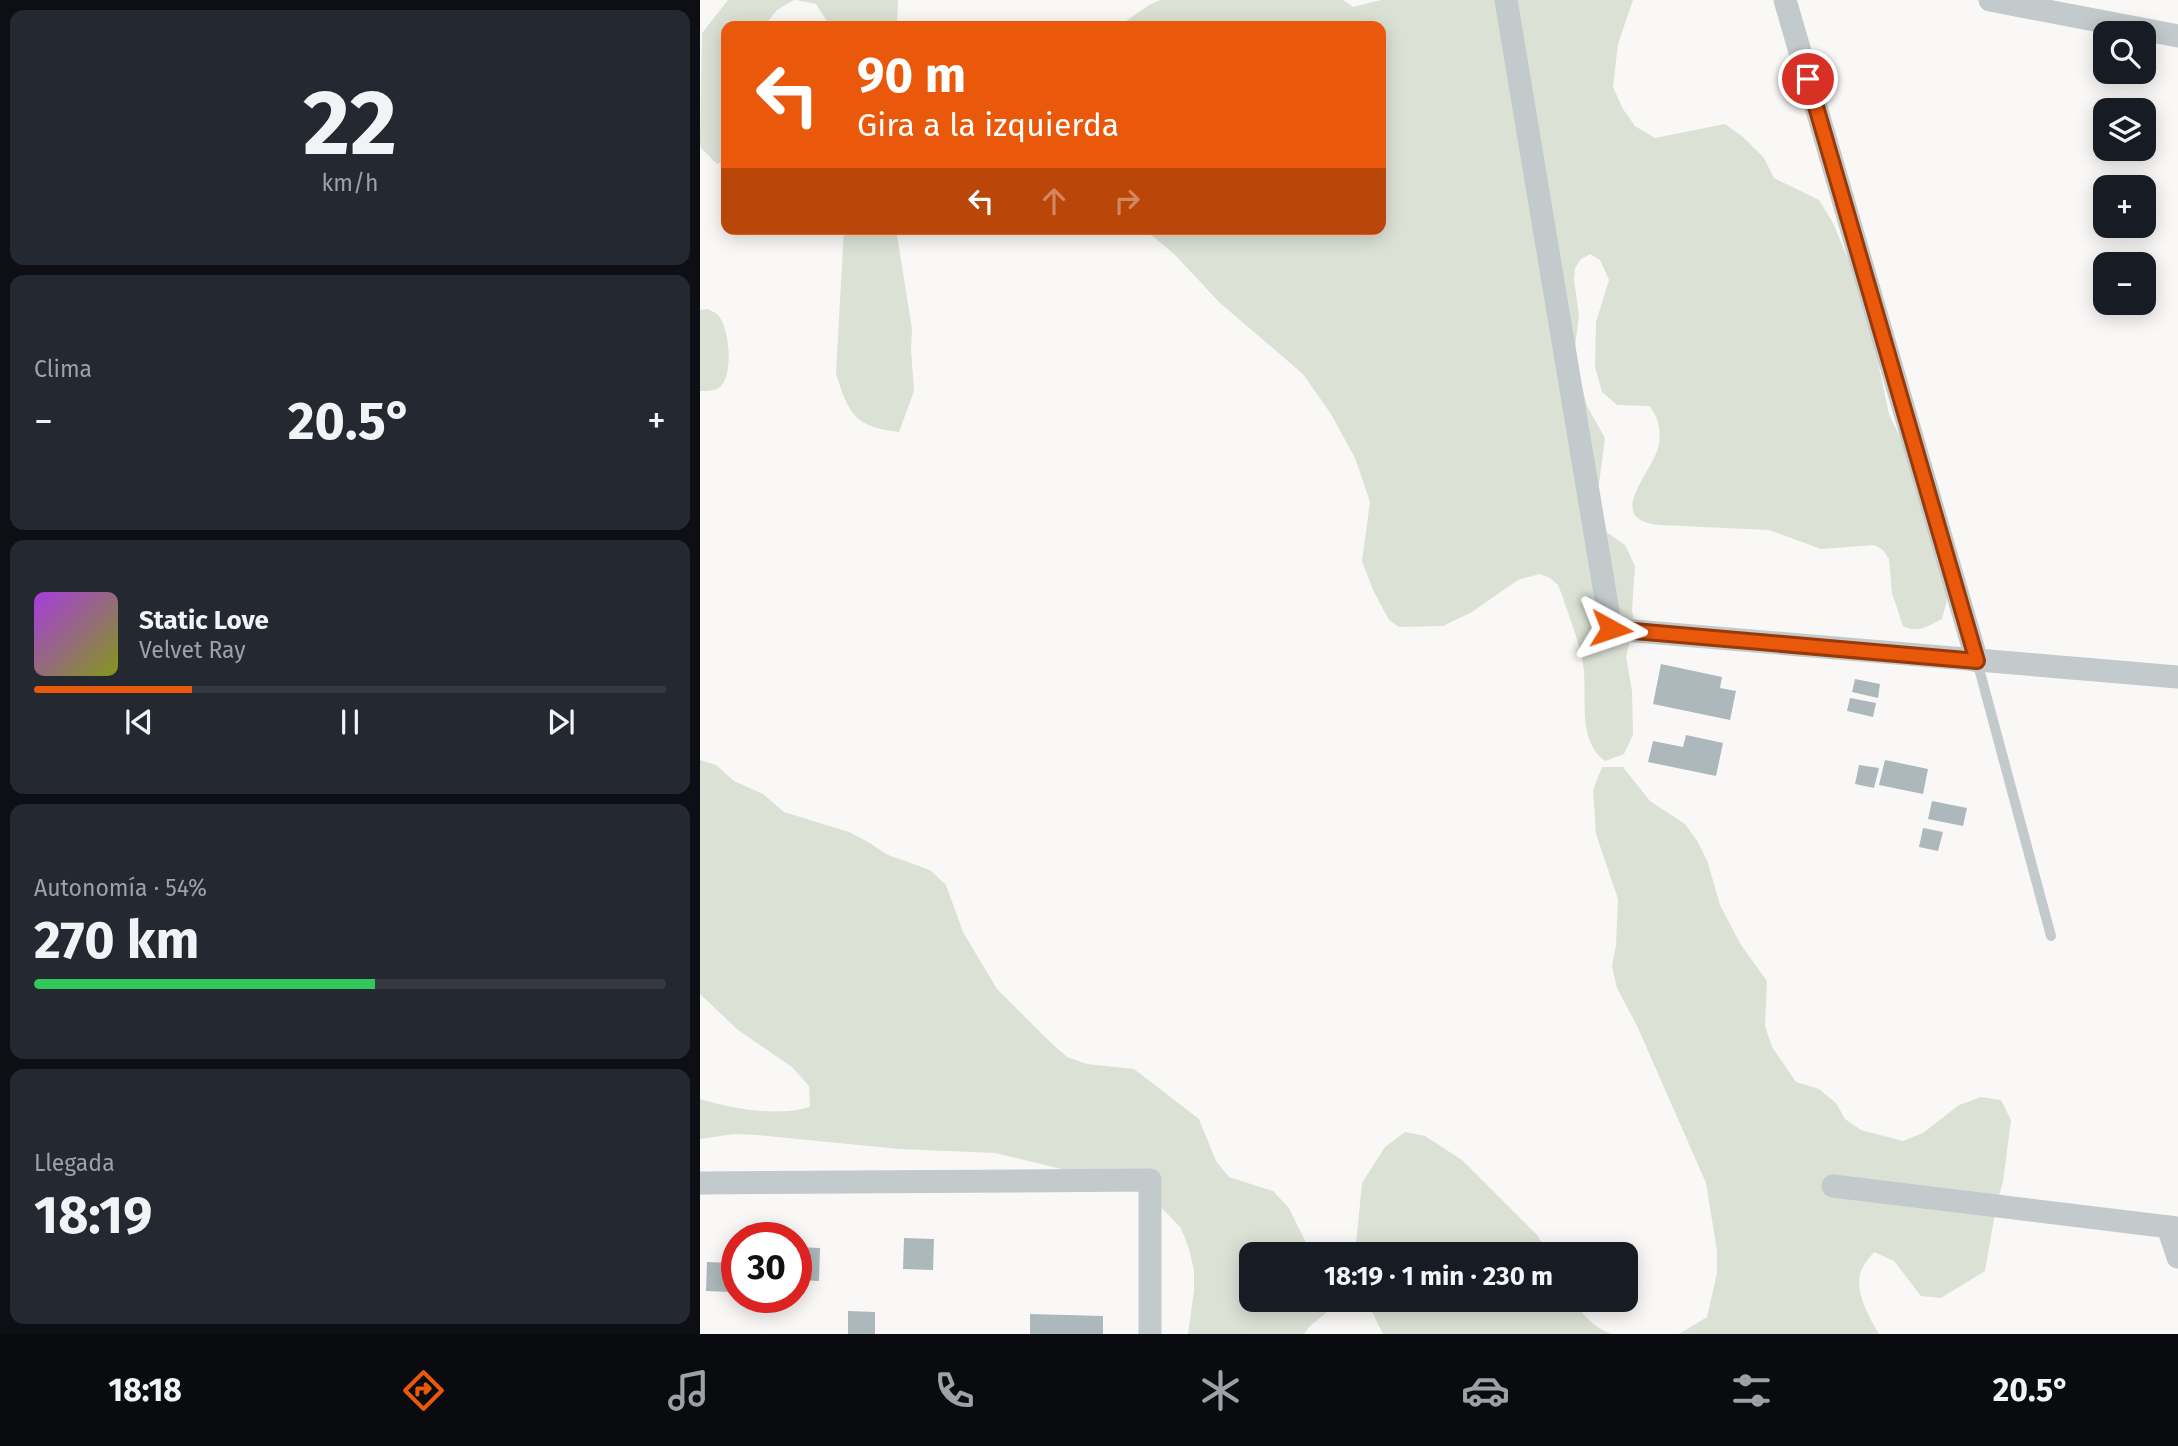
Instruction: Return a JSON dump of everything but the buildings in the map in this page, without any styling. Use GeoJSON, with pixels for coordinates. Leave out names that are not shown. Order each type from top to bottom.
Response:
{"type":"FeatureCollection","features":[{"type":"Feature","properties":{"kind":"street"},"geometry":{"type":"LineString","coordinates":[[1506,0],[1611,629],[2178,677]]}},
{"type":"Feature","properties":{"kind":"street"},"geometry":{"type":"LineString","coordinates":[[1785,0],[1977,661]]}},
{"type":"Feature","properties":{"kind":"street"},"geometry":{"type":"LineString","coordinates":[[1990,0],[2178,36]]}},
{"type":"Feature","properties":{"kind":"street"},"geometry":{"type":"LineString","coordinates":[[700,1183],[1150,1180],[1150,1334]]}},
{"type":"Feature","properties":{"kind":"street"},"geometry":{"type":"LineString","coordinates":[[1833,1186],[2173,1228],[2178,1257]]}},
{"type":"Feature","properties":{"kind":"lane"},"geometry":{"type":"LineString","coordinates":[[1977,661],[2051,936]]}},
{"type":"Feature","properties":{"kind":"shaded area"},"geometry":{"type":"Polygon","coordinates":[[[728,0],[794,0],[777,10],[768,21],[721,21],[721,162],[717,164],[700,144],[702,33],[728,0]]]}},
{"type":"Feature","properties":{"kind":"shaded area"},"geometry":{"type":"Polygon","coordinates":[[[796,0],[898,0],[897,21],[827,21],[816,4],[796,0]]]}},
{"type":"Feature","properties":{"kind":"shaded area"},"geometry":{"type":"Polygon","coordinates":[[[1160,0],[1343,0],[1353,7],[1381,0],[1633,0],[1618,44],[1613,87],[1635,126],[1655,138],[1725,124],[1764,158],[1774,178],[1819,200],[1833,223],[1865,300],[1889,414],[1919,478],[1952,581],[1942,619],[1918,629],[1903,626],[1892,593],[1889,559],[1883,550],[1874,545],[1821,549],[1769,530],[1660,525],[1643,521],[1635,515],[1632,505],[1658,448],[1659,426],[1649,406],[1617,405],[1602,392],[1595,367],[1596,322],[1609,280],[1600,260],[1590,254],[1581,259],[1575,268],[1579,315],[1575,348],[1587,406],[1605,438],[1596,507],[1605,531],[1625,545],[1635,566],[1632,610],[1634,622],[1626,657],[1632,691],[1633,735],[1624,754],[1605,761],[1590,741],[1585,716],[1583,663],[1558,585],[1550,578],[1540,574],[1518,580],[1472,612],[1443,626],[1399,627],[1389,620],[1362,561],[1370,502],[1355,458],[1331,414],[1303,374],[1220,303],[1174,254],[1151,235],[1386,235],[1386,21],[1126,21],[1160,0]]]}},
{"type":"Feature","properties":{"kind":"shaded area"},"geometry":{"type":"Polygon","coordinates":[[[844,235],[897,235],[912,329],[914,391],[899,432],[872,427],[856,416],[845,400],[836,374],[844,235]]]}},
{"type":"Feature","properties":{"kind":"shaded area"},"geometry":{"type":"Polygon","coordinates":[[[708,309],[722,321],[729,361],[721,386],[714,390],[700,391],[700,310],[708,309]]]}},
{"type":"Feature","properties":{"kind":"shaded area"},"geometry":{"type":"Polygon","coordinates":[[[700,760],[716,765],[734,781],[763,794],[784,812],[849,832],[888,855],[930,870],[946,885],[963,932],[997,989],[1048,1040],[1067,1057],[1087,1064],[1134,1069],[1199,1119],[1216,1161],[1229,1177],[1273,1191],[1289,1208],[1306,1242],[1239,1242],[1239,1312],[1326,1313],[1304,1334],[1188,1334],[1194,1270],[1181,1228],[1156,1202],[1116,1177],[1074,1172],[995,1153],[899,1149],[757,1135],[734,1134],[700,1139],[700,1099],[769,1112],[810,1107],[809,1086],[792,1067],[738,1030],[700,994],[700,760]]]}},
{"type":"Feature","properties":{"kind":"shaded area"},"geometry":{"type":"Polygon","coordinates":[[[1602,767],[1623,767],[1650,801],[1685,824],[1698,842],[1708,863],[1720,905],[1741,945],[1767,981],[1765,1026],[1772,1047],[1796,1082],[1819,1089],[1836,1103],[1845,1119],[1861,1130],[1903,1141],[1923,1133],[1959,1105],[1981,1097],[2001,1100],[2011,1120],[2003,1182],[1985,1271],[1941,1298],[1921,1296],[1894,1261],[1874,1252],[1861,1271],[1859,1287],[1879,1334],[1679,1334],[1707,1317],[1717,1273],[1717,1251],[1706,1183],[1638,1028],[1617,988],[1612,966],[1616,945],[1618,899],[1596,834],[1593,790],[1602,767]]]}},
{"type":"Feature","properties":{"kind":"shaded area"},"geometry":{"type":"Polygon","coordinates":[[[1405,1132],[1425,1136],[1462,1160],[1541,1242],[1356,1242],[1362,1183],[1385,1147],[1405,1132]]]}},
{"type":"Feature","properties":{"kind":"shaded area"},"geometry":{"type":"Polygon","coordinates":[[[1372,1312],[1582,1312],[1590,1321],[1612,1334],[1383,1334],[1372,1312]]]}},
{"type":"Feature","properties":{"kind":"route"},"geometry":{"type":"LineString","coordinates":[[1611,629],[1977,661],[1808,79]]}}]}
